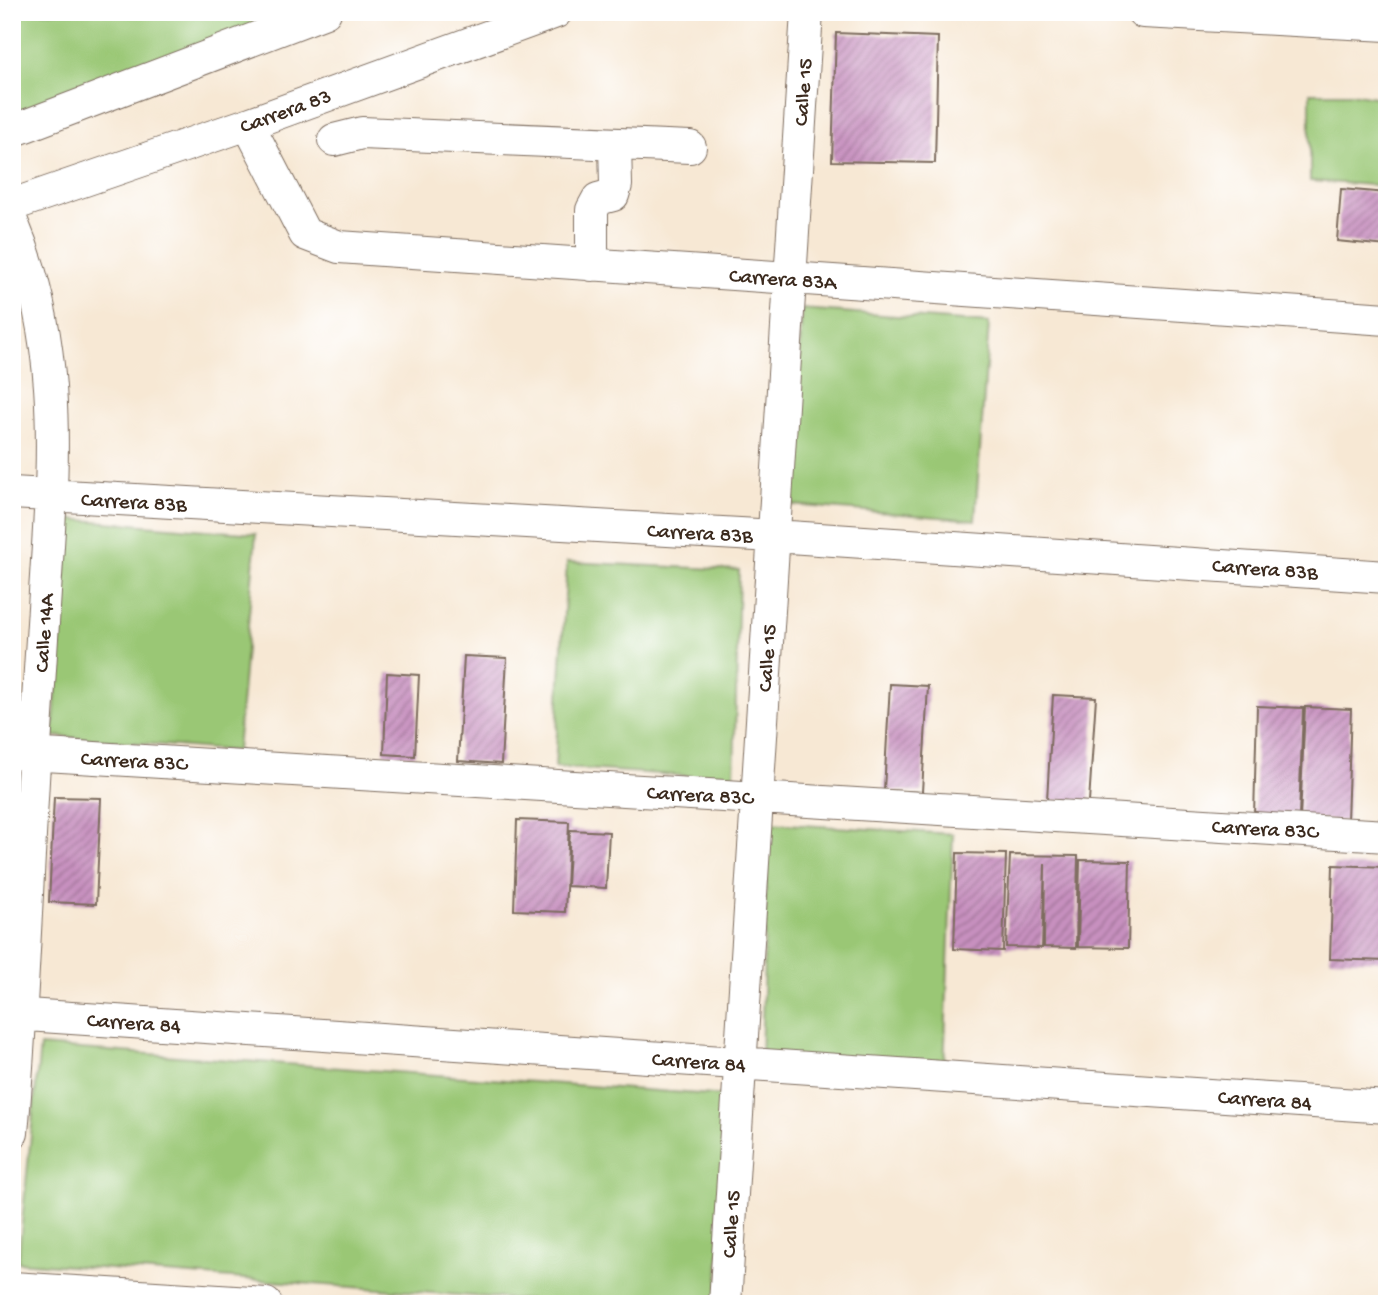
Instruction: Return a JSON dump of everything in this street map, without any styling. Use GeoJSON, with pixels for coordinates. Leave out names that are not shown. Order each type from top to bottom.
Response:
{"type":"FeatureCollection","features":[{"type":"Feature","properties":{"kind":"street"},"geometry":{"type":"LineString","coordinates":[[12,131],[325,12]]}},
{"type":"Feature","properties":{"kind":"street","name":"Carrera 83"},"geometry":{"type":"LineString","coordinates":[[12,205],[248,124],[556,12]]}},
{"type":"Feature","properties":{"kind":"street","name":"Calle 15"},"geometry":{"type":"LineString","coordinates":[[725,1304],[807,12]]}},
{"type":"Feature","properties":{"kind":"street"},"geometry":{"type":"LineString","coordinates":[[1143,12],[1387,25]]}},
{"type":"Feature","properties":{"kind":"street"},"geometry":{"type":"LineString","coordinates":[[1321,22],[1361,33],[1387,46]]}},
{"type":"Feature","properties":{"kind":"street","name":"Carrera 83A"},"geometry":{"type":"LineString","coordinates":[[248,124],[305,234],[338,247],[1387,320]]}},
{"type":"Feature","properties":{"kind":"street"},"geometry":{"type":"LineString","coordinates":[[334,140],[362,133],[690,147]]}},
{"type":"Feature","properties":{"kind":"street"},"geometry":{"type":"LineString","coordinates":[[592,265],[592,210],[598,199],[613,195],[616,185],[615,144]]}},
{"type":"Feature","properties":{"kind":"street","name":"Calle 14A"},"geometry":{"type":"LineString","coordinates":[[12,222],[36,289],[48,348],[53,394],[51,496],[24,753],[12,1133]]}},
{"type":"Feature","properties":{"kind":"street","name":"Carrera 83B"},"geometry":{"type":"LineString","coordinates":[[12,493],[774,536],[1387,576]]}},
{"type":"Feature","properties":{"kind":"street","name":"Carrera 83C"},"geometry":{"type":"LineString","coordinates":[[24,753],[1387,836]]}},
{"type":"Feature","properties":{"kind":"street","name":"Carrera 84"},"geometry":{"type":"LineString","coordinates":[[17,1014],[1387,1107]]}},
{"type":"Feature","properties":{"kind":"street"},"geometry":{"type":"LineString","coordinates":[[12,1289],[266,1304]]}},
{"type":"Feature","properties":{"kind":"green space"},"geometry":{"type":"Polygon","coordinates":[[[12,12],[325,12],[12,131],[12,12]]]}},
{"type":"Feature","properties":{"kind":"green space"},"geometry":{"type":"Polygon","coordinates":[[[1310,93],[1351,93],[1387,99],[1387,186],[1310,181],[1310,93]]]}},
{"type":"Feature","properties":{"kind":"green space"},"geometry":{"type":"Polygon","coordinates":[[[802,309],[989,323],[975,520],[792,505],[802,309]]]}},
{"type":"Feature","properties":{"kind":"green space"},"geometry":{"type":"Polygon","coordinates":[[[68,519],[256,534],[237,751],[53,736],[68,519]]]}},
{"type":"Feature","properties":{"kind":"green space"},"geometry":{"type":"Polygon","coordinates":[[[567,562],[739,570],[734,779],[555,767],[567,562]]]}},
{"type":"Feature","properties":{"kind":"green space"},"geometry":{"type":"Polygon","coordinates":[[[768,823],[953,834],[944,1070],[761,1059],[768,823]]]}},
{"type":"Feature","properties":{"kind":"green space"},"geometry":{"type":"Polygon","coordinates":[[[40,1046],[726,1096],[717,1304],[579,1304],[18,1262],[40,1046]]]}},
{"type":"Feature","properties":{"kind":"building"},"geometry":{"type":"Polygon","coordinates":[[[836,33],[938,37],[935,163],[832,161],[836,33]]]}},
{"type":"Feature","properties":{"kind":"building"},"geometry":{"type":"Polygon","coordinates":[[[1341,189],[1387,193],[1387,246],[1337,241],[1341,189]]]}},
{"type":"Feature","properties":{"kind":"building"},"geometry":{"type":"Polygon","coordinates":[[[464,656],[507,658],[501,764],[458,761],[464,656]]]}},
{"type":"Feature","properties":{"kind":"building"},"geometry":{"type":"Polygon","coordinates":[[[387,673],[419,675],[415,756],[384,754],[387,673]]]}},
{"type":"Feature","properties":{"kind":"building"},"geometry":{"type":"Polygon","coordinates":[[[890,684],[928,686],[922,792],[884,790],[890,684]]]}},
{"type":"Feature","properties":{"kind":"building"},"geometry":{"type":"Polygon","coordinates":[[[1053,695],[1096,697],[1089,802],[1047,800],[1053,695]]]}},
{"type":"Feature","properties":{"kind":"building"},"geometry":{"type":"Polygon","coordinates":[[[1257,706],[1303,708],[1299,817],[1254,816],[1257,706]]]}},
{"type":"Feature","properties":{"kind":"building"},"geometry":{"type":"Polygon","coordinates":[[[1305,707],[1351,709],[1347,821],[1300,819],[1305,707]]]}},
{"type":"Feature","properties":{"kind":"building"},"geometry":{"type":"Polygon","coordinates":[[[54,797],[101,798],[96,904],[49,902],[54,797]]]}},
{"type":"Feature","properties":{"kind":"building"},"geometry":{"type":"Polygon","coordinates":[[[517,820],[569,822],[565,912],[514,910],[517,820]]]}},
{"type":"Feature","properties":{"kind":"building"},"geometry":{"type":"Polygon","coordinates":[[[570,830],[609,832],[606,888],[567,886],[570,830]]]}},
{"type":"Feature","properties":{"kind":"building"},"geometry":{"type":"Polygon","coordinates":[[[957,853],[1006,854],[1003,951],[954,949],[957,853]]]}},
{"type":"Feature","properties":{"kind":"building"},"geometry":{"type":"Polygon","coordinates":[[[1010,855],[1078,856],[1076,948],[1044,947],[1045,864],[1042,948],[1006,947],[1010,855]]]}},
{"type":"Feature","properties":{"kind":"building"},"geometry":{"type":"Polygon","coordinates":[[[1080,860],[1130,861],[1128,948],[1078,947],[1080,860]]]}},
{"type":"Feature","properties":{"kind":"building"},"geometry":{"type":"Polygon","coordinates":[[[1333,865],[1387,867],[1387,961],[1330,959],[1333,865]]]}}]}
